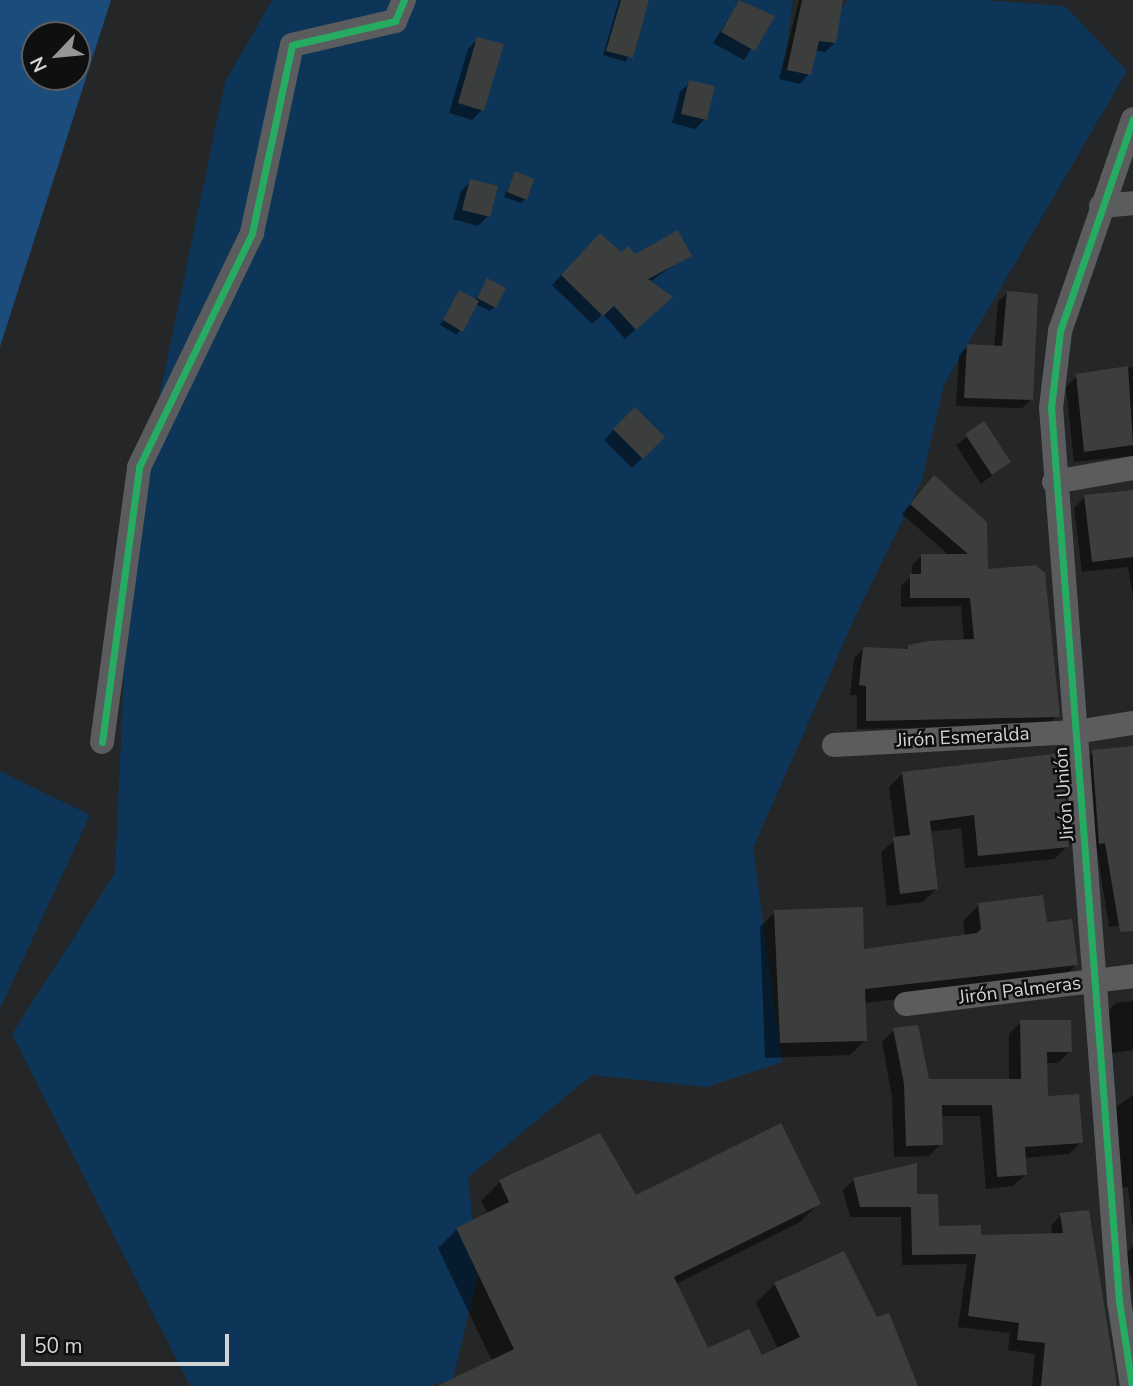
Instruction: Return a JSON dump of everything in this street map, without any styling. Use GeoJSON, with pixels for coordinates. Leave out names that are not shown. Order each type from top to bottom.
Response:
{"type":"FeatureCollection","features":[{"type":"Feature","properties":{"kind":"street"},"geometry":{"type":"LineString","coordinates":[[102,742],[139,467],[253,233],[292,45],[395,21],[404,0]]}},
{"type":"Feature","properties":{"kind":"street","name":"Jirón Unión"},"geometry":{"type":"LineString","coordinates":[[1132,1386],[1095,982],[1054,482],[1051,408],[1060,331],[1101,205],[1133,119]]}},
{"type":"Feature","properties":{"kind":"street"},"geometry":{"type":"LineString","coordinates":[[1101,205],[1133,203]]}},
{"type":"Feature","properties":{"kind":"street"},"geometry":{"type":"LineString","coordinates":[[1054,482],[1133,468]]}},
{"type":"Feature","properties":{"kind":"street","name":"Jirón Esmeralda"},"geometry":{"type":"LineString","coordinates":[[834,745],[1076,732],[1133,723]]}},
{"type":"Feature","properties":{"kind":"street","name":"Jirón Palmeras"},"geometry":{"type":"LineString","coordinates":[[906,1004],[1133,976]]}},
{"type":"Feature","properties":{"kind":"shaded area"},"geometry":{"type":"Polygon","coordinates":[[[0,0],[111,0],[91,63],[91,21],[21,21],[21,91],[82,91],[0,347],[0,0]]]}},
{"type":"Feature","properties":{"kind":"shaded area"},"geometry":{"type":"Polygon","coordinates":[[[272,0],[793,0],[784,71],[848,0],[985,0],[1065,6],[1127,71],[944,385],[922,480],[856,615],[753,848],[782,1062],[707,1087],[592,1075],[468,1177],[478,1275],[453,1379],[430,1386],[190,1386],[12,1034],[115,873],[130,537],[225,82],[272,0]]]}},
{"type":"Feature","properties":{"kind":"shaded area"},"geometry":{"type":"Polygon","coordinates":[[[0,771],[90,815],[0,1009],[0,771]]]}},
{"type":"Feature","properties":{"kind":"building"},"geometry":{"type":"Polygon","coordinates":[[[621,0],[649,0],[633,58],[606,51],[621,0]]]}},
{"type":"Feature","properties":{"kind":"building"},"geometry":{"type":"Polygon","coordinates":[[[739,0],[775,16],[755,51],[721,32],[739,0]]]}},
{"type":"Feature","properties":{"kind":"building"},"geometry":{"type":"Polygon","coordinates":[[[802,0],[843,0],[836,43],[819,41],[811,75],[787,70],[802,0]]]}},
{"type":"Feature","properties":{"kind":"building"},"geometry":{"type":"Polygon","coordinates":[[[477,37],[504,44],[484,111],[458,103],[477,37]]]}},
{"type":"Feature","properties":{"kind":"building"},"geometry":{"type":"Polygon","coordinates":[[[689,80],[715,86],[707,120],[681,114],[689,80]]]}},
{"type":"Feature","properties":{"kind":"building"},"geometry":{"type":"Polygon","coordinates":[[[515,171],[534,179],[527,200],[507,192],[515,171]]]}},
{"type":"Feature","properties":{"kind":"building"},"geometry":{"type":"Polygon","coordinates":[[[470,179],[498,186],[490,217],[462,210],[470,179]]]}},
{"type":"Feature","properties":{"kind":"building"},"geometry":{"type":"Polygon","coordinates":[[[678,230],[692,256],[648,279],[673,297],[636,330],[614,306],[603,316],[561,275],[600,233],[621,252],[628,246],[635,254],[678,230]]]}},
{"type":"Feature","properties":{"kind":"building"},"geometry":{"type":"Polygon","coordinates":[[[487,278],[506,288],[496,308],[477,298],[487,278]]]}},
{"type":"Feature","properties":{"kind":"building"},"geometry":{"type":"Polygon","coordinates":[[[459,290],[479,301],[463,332],[443,320],[459,290]]]}},
{"type":"Feature","properties":{"kind":"building"},"geometry":{"type":"Polygon","coordinates":[[[1007,291],[1038,294],[1033,400],[964,398],[967,344],[1002,346],[1007,291]]]}},
{"type":"Feature","properties":{"kind":"building"},"geometry":{"type":"Polygon","coordinates":[[[1128,366],[1133,445],[1084,452],[1076,374],[1128,366]]]}},
{"type":"Feature","properties":{"kind":"building"},"geometry":{"type":"Polygon","coordinates":[[[635,407],[665,437],[643,459],[613,429],[635,407]]]}},
{"type":"Feature","properties":{"kind":"building"},"geometry":{"type":"Polygon","coordinates":[[[984,421],[1011,462],[992,475],[965,434],[984,421]]]}},
{"type":"Feature","properties":{"kind":"building"},"geometry":{"type":"Polygon","coordinates":[[[934,475],[987,522],[988,569],[1036,565],[1045,573],[1060,717],[866,721],[866,686],[859,685],[863,647],[908,649],[908,645],[929,641],[974,639],[970,598],[910,598],[910,574],[921,574],[921,554],[968,554],[910,504],[934,475]]]}},
{"type":"Feature","properties":{"kind":"building"},"geometry":{"type":"Polygon","coordinates":[[[1133,490],[1133,557],[1092,562],[1084,495],[1133,490]]]}},
{"type":"Feature","properties":{"kind":"building"},"geometry":{"type":"Polygon","coordinates":[[[1133,746],[1133,931],[1120,932],[1105,843],[1099,844],[1092,750],[1133,746]]]}},
{"type":"Feature","properties":{"kind":"building"},"geometry":{"type":"Polygon","coordinates":[[[1062,753],[1069,847],[978,856],[974,815],[930,821],[938,889],[900,894],[893,837],[910,835],[902,772],[1062,753]]]}},
{"type":"Feature","properties":{"kind":"building"},"geometry":{"type":"Polygon","coordinates":[[[1043,895],[1047,922],[1072,919],[1078,965],[865,989],[867,1041],[780,1043],[774,910],[863,907],[864,949],[977,933],[981,929],[978,903],[1043,895]]]}},
{"type":"Feature","properties":{"kind":"building"},"geometry":{"type":"Polygon","coordinates":[[[1020,1020],[1071,1020],[1072,1052],[1047,1052],[1048,1096],[1079,1094],[1083,1143],[1025,1147],[1027,1175],[997,1177],[992,1105],[942,1105],[943,1145],[906,1146],[904,1084],[893,1028],[918,1025],[929,1079],[1021,1079],[1020,1020]]]}},
{"type":"Feature","properties":{"kind":"building"},"geometry":{"type":"Polygon","coordinates":[[[781,1123],[821,1204],[674,1277],[708,1348],[749,1329],[762,1355],[800,1337],[774,1283],[844,1251],[877,1317],[889,1313],[918,1386],[437,1386],[514,1349],[456,1228],[509,1202],[499,1180],[600,1133],[636,1195],[781,1123]]]}},
{"type":"Feature","properties":{"kind":"building"},"geometry":{"type":"Polygon","coordinates":[[[917,1163],[917,1194],[938,1194],[939,1226],[981,1225],[981,1235],[1063,1233],[1060,1213],[1089,1210],[1117,1386],[1041,1386],[1045,1343],[1017,1340],[1019,1323],[968,1316],[976,1254],[912,1255],[911,1207],[860,1207],[853,1178],[917,1163]]]}},
{"type":"Feature","properties":{"kind":"cycle path"},"geometry":{"type":"LineString","coordinates":[[102,742],[139,467],[252,233],[292,45],[395,21],[404,0]]}},
{"type":"Feature","properties":{"kind":"cycle path"},"geometry":{"type":"LineString","coordinates":[[1132,1386],[1119,1301],[1051,408],[1060,331],[1133,119]]}}]}
